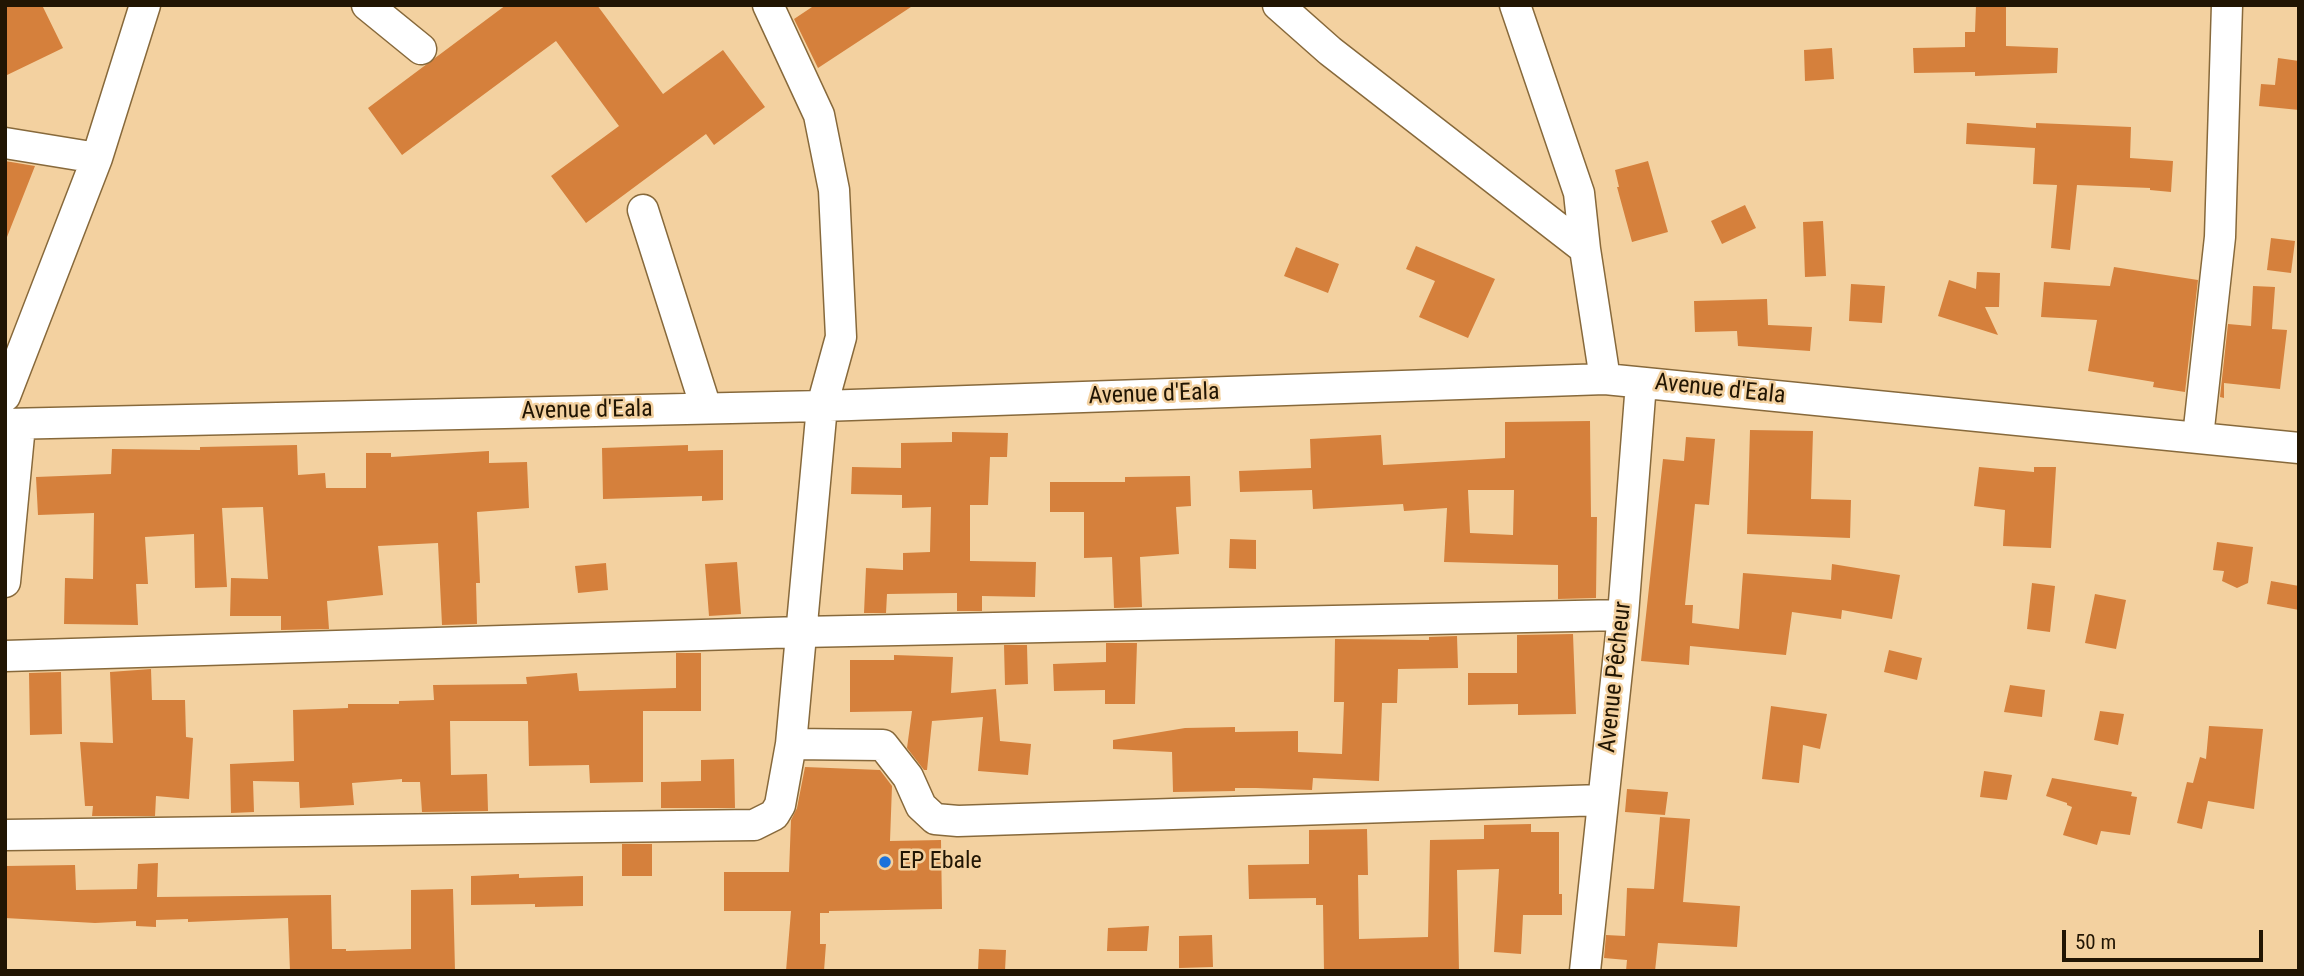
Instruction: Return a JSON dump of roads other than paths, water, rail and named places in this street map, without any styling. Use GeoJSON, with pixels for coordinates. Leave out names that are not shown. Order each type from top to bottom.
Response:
{"type":"FeatureCollection","features":[{"type":"Feature","properties":{"kind":"street"},"geometry":{"type":"LineString","coordinates":[[5,396],[97,158],[145,5]]}},
{"type":"Feature","properties":{"kind":"street"},"geometry":{"type":"LineString","coordinates":[[367,5],[421,49]]}},
{"type":"Feature","properties":{"kind":"street"},"geometry":{"type":"LineString","coordinates":[[5,835],[754,825],[774,815],[780,804],[791,744],[822,406],[841,337],[834,190],[819,115],[768,5]]}},
{"type":"Feature","properties":{"kind":"street"},"geometry":{"type":"LineString","coordinates":[[1278,5],[1330,51],[1585,249]]}},
{"type":"Feature","properties":{"kind":"street"},"geometry":{"type":"LineString","coordinates":[[1515,5],[1579,193],[1605,379]]}},
{"type":"Feature","properties":{"kind":"street"},"geometry":{"type":"LineString","coordinates":[[2198,437],[2220,237],[2227,5]]}},
{"type":"Feature","properties":{"kind":"street"},"geometry":{"type":"LineString","coordinates":[[5,143],[97,158]]}},
{"type":"Feature","properties":{"kind":"street"},"geometry":{"type":"LineString","coordinates":[[643,210],[706,408]]}},
{"type":"Feature","properties":{"kind":"street","name":"Avenue d'Eala"},"geometry":{"type":"LineString","coordinates":[[13,424],[822,406],[1605,379],[2299,448]]}},
{"type":"Feature","properties":{"kind":"street","name":"Avenue Pêcheur"},"geometry":{"type":"LineString","coordinates":[[1585,971],[1623,615],[1641,383]]}},
{"type":"Feature","properties":{"kind":"street"},"geometry":{"type":"LineString","coordinates":[[5,582],[13,424]]}},
{"type":"Feature","properties":{"kind":"street"},"geometry":{"type":"LineString","coordinates":[[5,656],[802,632],[1623,615]]}},
{"type":"Feature","properties":{"kind":"street"},"geometry":{"type":"LineString","coordinates":[[791,744],[883,745],[908,777],[921,806],[935,819],[958,821],[1602,800]]}},
{"type":"Feature","properties":{"kind":"place","name":"EP Ebale"},"geometry":{"type":"Point","coordinates":[885,862]}}]}
